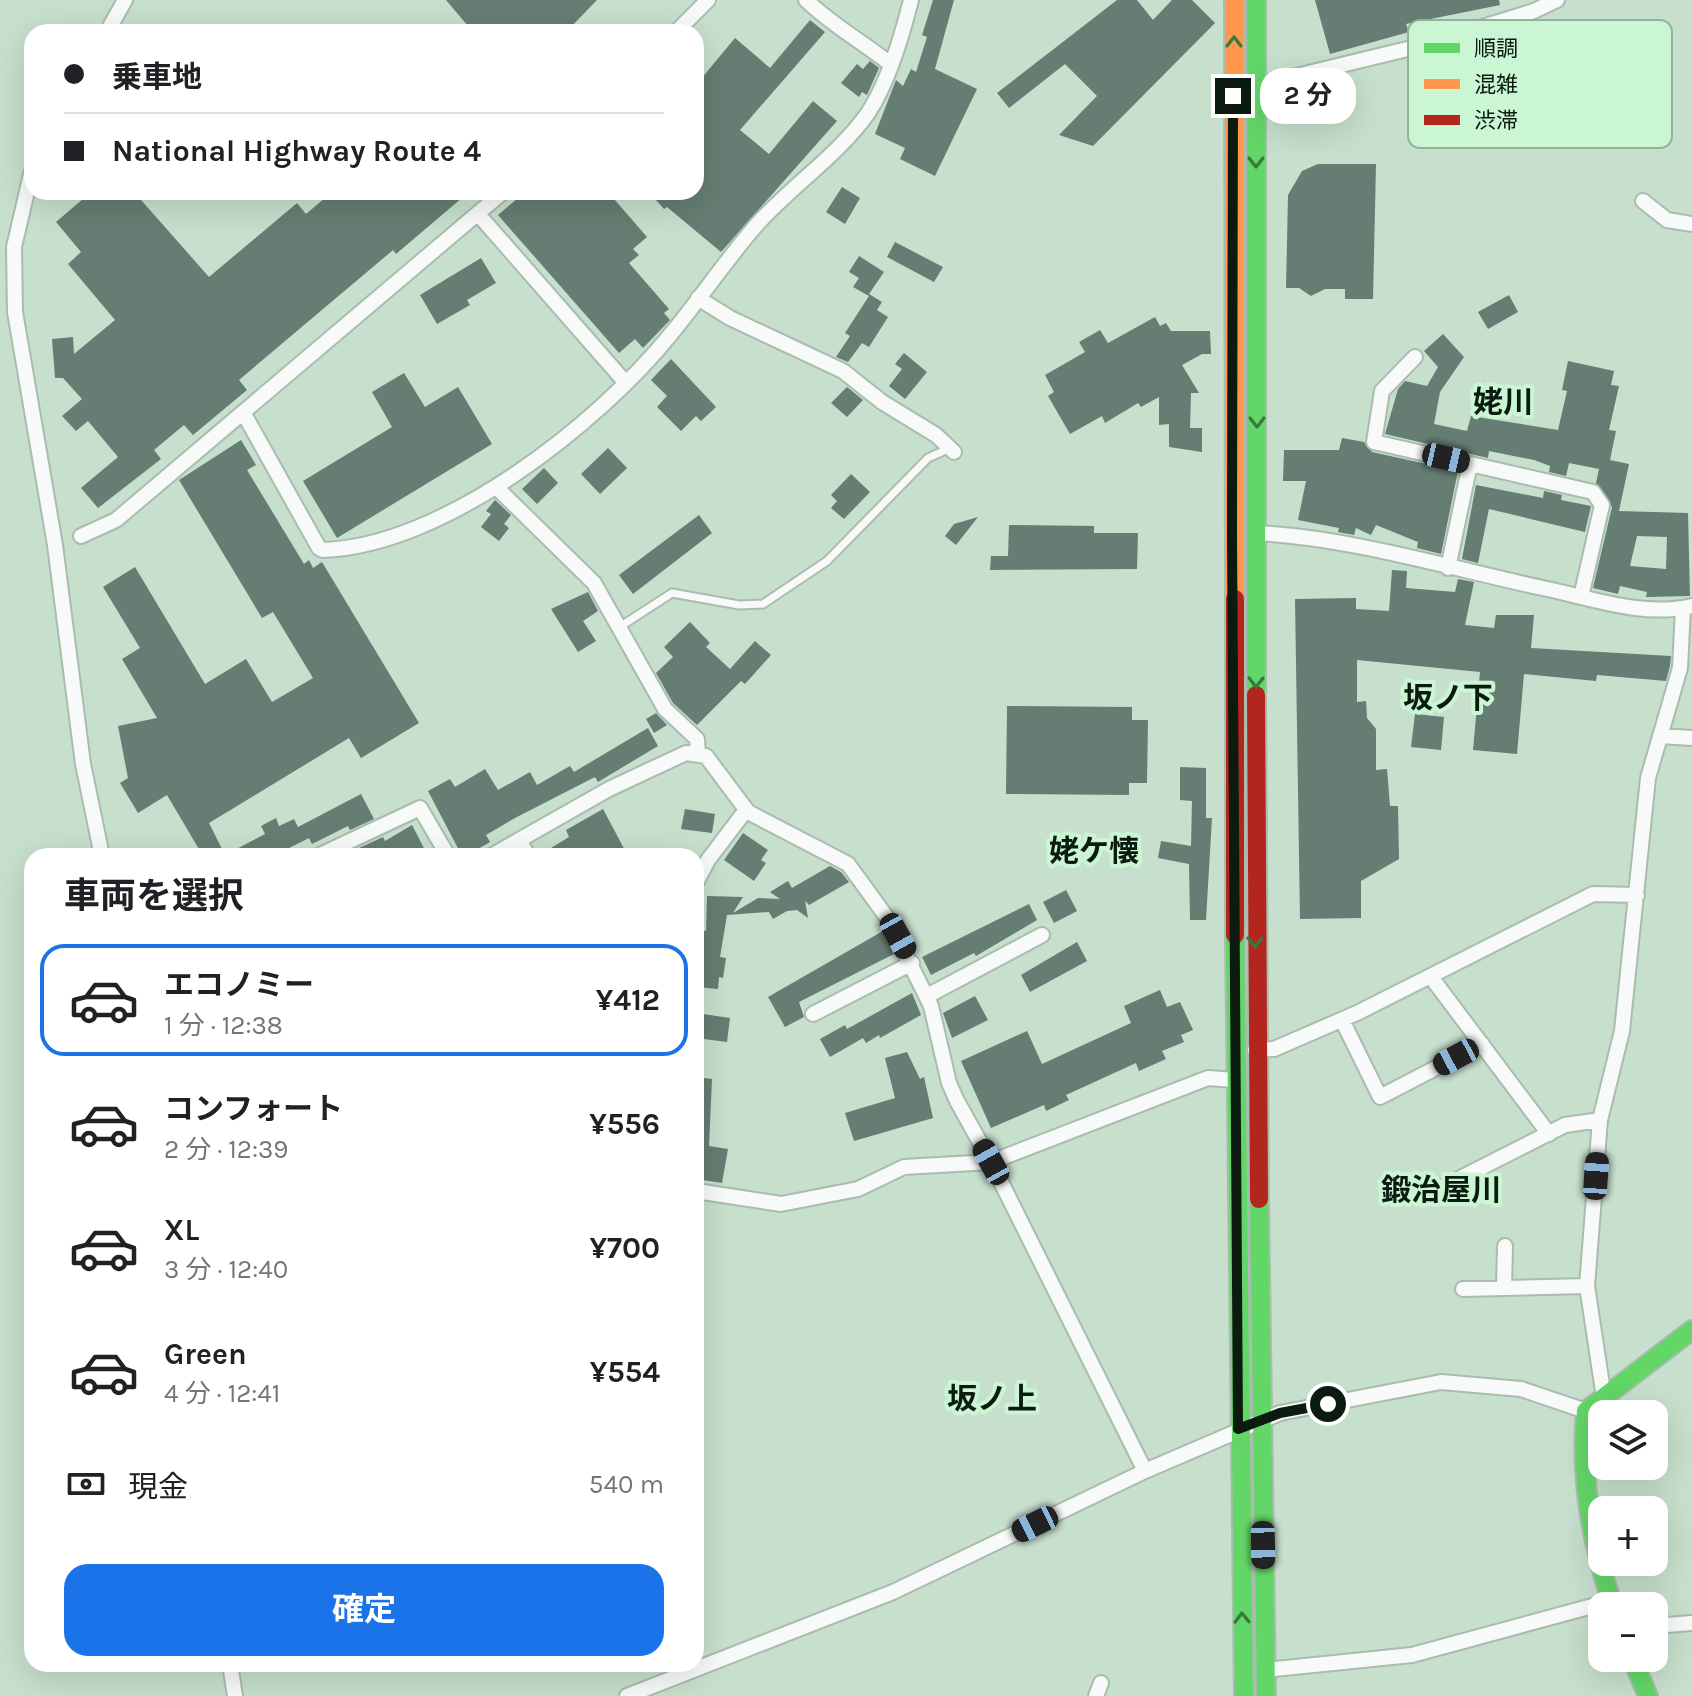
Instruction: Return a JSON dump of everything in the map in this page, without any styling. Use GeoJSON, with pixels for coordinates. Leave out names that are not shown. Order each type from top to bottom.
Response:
{"type":"FeatureCollection","features":[{"type":"Feature","properties":{"kind":"main road"},"geometry":{"type":"LineString","coordinates":[[1234,0],[1232,534],[1235,1080],[1244,1696]]}},
{"type":"Feature","properties":{"kind":"main road"},"geometry":{"type":"LineString","coordinates":[[1256,0],[1258,533],[1255,1050],[1266,1696]]}},
{"type":"Feature","properties":{"kind":"main road"},"geometry":{"type":"LineString","coordinates":[[1609,1592],[1591,1532],[1585,1494],[1582,1448],[1586,1411],[1692,1330]]}},
{"type":"Feature","properties":{"kind":"main road"},"geometry":{"type":"LineString","coordinates":[[1638,1672],[1648,1696]]}},
{"type":"Feature","properties":{"kind":"street"},"geometry":{"type":"LineString","coordinates":[[112,24],[125,0]]}},
{"type":"Feature","properties":{"kind":"street"},"geometry":{"type":"LineString","coordinates":[[684,24],[708,0]]}},
{"type":"Feature","properties":{"kind":"street"},"geometry":{"type":"LineString","coordinates":[[806,0],[836,28],[855,36],[889,63]]}},
{"type":"Feature","properties":{"kind":"street"},"geometry":{"type":"LineString","coordinates":[[244,414],[319,548],[323,550],[394,534],[496,487],[579,425],[625,382],[670,335],[762,218],[836,149],[868,112],[911,0]]}},
{"type":"Feature","properties":{"kind":"street"},"geometry":{"type":"LineString","coordinates":[[1505,20],[1557,0]]}},
{"type":"Feature","properties":{"kind":"street"},"geometry":{"type":"LineString","coordinates":[[1255,86],[1408,49]]}},
{"type":"Feature","properties":{"kind":"street"},"geometry":{"type":"LineString","coordinates":[[25,200],[14,247],[15,312],[55,545],[83,764],[100,848]]}},
{"type":"Feature","properties":{"kind":"street"},"geometry":{"type":"LineString","coordinates":[[81,536],[116,520],[494,200]]}},
{"type":"Feature","properties":{"kind":"street"},"geometry":{"type":"LineString","coordinates":[[1643,201],[1659,216],[1678,224],[1692,224]]}},
{"type":"Feature","properties":{"kind":"street"},"geometry":{"type":"LineString","coordinates":[[478,214],[625,382]]}},
{"type":"Feature","properties":{"kind":"street"},"geometry":{"type":"LineString","coordinates":[[698,298],[730,318],[843,371],[882,402],[936,435],[952,450]]}},
{"type":"Feature","properties":{"kind":"street"},"geometry":{"type":"LineString","coordinates":[[1415,357],[1382,391],[1374,442],[1593,492],[1602,505],[1581,597]]}},
{"type":"Feature","properties":{"kind":"street"},"geometry":{"type":"LineString","coordinates":[[1448,568],[1470,464]]}},
{"type":"Feature","properties":{"kind":"street"},"geometry":{"type":"LineString","coordinates":[[496,487],[594,583],[621,626],[665,709],[697,739],[698,754]]}},
{"type":"Feature","properties":{"kind":"street"},"geometry":{"type":"LineString","coordinates":[[1232,534],[1258,533],[1357,548],[1633,607],[1688,607],[1680,668],[1648,778],[1622,1031],[1600,1120],[1587,1286],[1604,1398]]}},
{"type":"Feature","properties":{"kind":"street"},"geometry":{"type":"LineString","coordinates":[[1660,736],[1692,738]]}},
{"type":"Feature","properties":{"kind":"street"},"geometry":{"type":"LineString","coordinates":[[505,848],[609,789],[686,753],[706,756],[746,810],[848,864],[881,908],[912,963],[927,996],[949,1083],[1145,1471]]}},
{"type":"Feature","properties":{"kind":"street"},"geometry":{"type":"LineString","coordinates":[[335,848],[420,808],[443,848]]}},
{"type":"Feature","properties":{"kind":"street"},"geometry":{"type":"LineString","coordinates":[[704,868],[746,810]]}},
{"type":"Feature","properties":{"kind":"street"},"geometry":{"type":"LineString","coordinates":[[519,840],[524,848]]}},
{"type":"Feature","properties":{"kind":"street"},"geometry":{"type":"LineString","coordinates":[[1255,1050],[1274,1049],[1342,1020],[1593,894],[1637,895]]}},
{"type":"Feature","properties":{"kind":"street"},"geometry":{"type":"LineString","coordinates":[[927,996],[1042,935]]}},
{"type":"Feature","properties":{"kind":"street"},"geometry":{"type":"LineString","coordinates":[[813,1014],[912,963]]}},
{"type":"Feature","properties":{"kind":"street"},"geometry":{"type":"LineString","coordinates":[[1431,977],[1549,1134]]}},
{"type":"Feature","properties":{"kind":"street"},"geometry":{"type":"LineString","coordinates":[[1342,1020],[1380,1097],[1482,1044]]}},
{"type":"Feature","properties":{"kind":"street"},"geometry":{"type":"LineString","coordinates":[[704,1192],[781,1204],[858,1189],[904,1167],[991,1162],[1208,1078],[1235,1080]]}},
{"type":"Feature","properties":{"kind":"street"},"geometry":{"type":"LineString","coordinates":[[1427,1195],[1565,1125],[1600,1120]]}},
{"type":"Feature","properties":{"kind":"street"},"geometry":{"type":"LineString","coordinates":[[1504,1288],[1505,1246]]}},
{"type":"Feature","properties":{"kind":"street"},"geometry":{"type":"LineString","coordinates":[[1463,1289],[1587,1286]]}},
{"type":"Feature","properties":{"kind":"street"},"geometry":{"type":"LineString","coordinates":[[704,1666],[893,1592],[1145,1471],[1280,1413],[1441,1382],[1521,1389],[1586,1411]]}},
{"type":"Feature","properties":{"kind":"street"},"geometry":{"type":"LineString","coordinates":[[1265,1670],[1412,1655],[1588,1609]]}},
{"type":"Feature","properties":{"kind":"street"},"geometry":{"type":"LineString","coordinates":[[1668,1625],[1692,1623]]}},
{"type":"Feature","properties":{"kind":"street"},"geometry":{"type":"LineString","coordinates":[[231,1672],[235,1696]]}},
{"type":"Feature","properties":{"kind":"street"},"geometry":{"type":"LineString","coordinates":[[627,1696],[688,1672]]}},
{"type":"Feature","properties":{"kind":"lane"},"geometry":{"type":"LineString","coordinates":[[621,626],[672,593],[739,605],[763,604],[827,561],[928,458],[952,450]]}},
{"type":"Feature","properties":{"kind":"building"},"geometry":{"type":"Polygon","coordinates":[[[446,0],[597,0],[574,24],[466,24],[446,0]]]}},
{"type":"Feature","properties":{"kind":"building"},"geometry":{"type":"Polygon","coordinates":[[[933,0],[954,0],[935,69],[977,89],[935,176],[900,159],[905,148],[875,134],[896,80],[903,86],[911,69],[916,72],[927,37],[922,35],[933,0]]]}},
{"type":"Feature","properties":{"kind":"building"},"geometry":{"type":"Polygon","coordinates":[[[1117,0],[1137,0],[1153,20],[1172,0],[1192,0],[1215,23],[1093,146],[1059,135],[1097,96],[1065,64],[1009,108],[997,93],[1117,0]]]}},
{"type":"Feature","properties":{"kind":"building"},"geometry":{"type":"Polygon","coordinates":[[[1315,0],[1499,0],[1500,5],[1426,20],[1408,20],[1408,32],[1330,54],[1315,0]]]}},
{"type":"Feature","properties":{"kind":"building"},"geometry":{"type":"Polygon","coordinates":[[[810,20],[825,32],[740,130],[769,154],[813,101],[837,121],[721,252],[656,200],[704,200],[704,75],[735,38],[770,68],[810,20]]]}},
{"type":"Feature","properties":{"kind":"building"},"geometry":{"type":"Polygon","coordinates":[[[870,61],[879,68],[867,95],[862,92],[859,97],[841,83],[857,64],[863,69],[870,61]]]}},
{"type":"Feature","properties":{"kind":"building"},"geometry":{"type":"Polygon","coordinates":[[[1318,164],[1376,164],[1373,299],[1345,299],[1345,289],[1325,289],[1311,296],[1299,288],[1286,288],[1288,195],[1302,171],[1318,164]]]}},
{"type":"Feature","properties":{"kind":"building"},"geometry":{"type":"Polygon","coordinates":[[[842,187],[860,198],[845,224],[826,212],[842,187]]]}},
{"type":"Feature","properties":{"kind":"building"},"geometry":{"type":"Polygon","coordinates":[[[82,200],[141,200],[209,277],[297,203],[306,214],[323,200],[460,200],[396,254],[393,250],[239,380],[247,390],[193,435],[184,425],[154,450],[161,459],[98,508],[81,488],[118,457],[88,421],[76,431],[62,416],[82,399],[63,378],[55,378],[52,339],[73,337],[74,354],[115,320],[68,264],[81,252],[56,222],[82,200]]]}},
{"type":"Feature","properties":{"kind":"building"},"geometry":{"type":"Polygon","coordinates":[[[516,200],[615,200],[647,237],[633,249],[639,255],[629,263],[669,309],[664,313],[670,320],[643,348],[635,339],[619,353],[498,215],[516,200]]]}},
{"type":"Feature","properties":{"kind":"building"},"geometry":{"type":"Polygon","coordinates":[[[895,242],[943,267],[934,282],[887,257],[895,242]]]}},
{"type":"Feature","properties":{"kind":"building"},"geometry":{"type":"Polygon","coordinates":[[[859,256],[884,272],[869,294],[882,302],[877,310],[888,317],[869,347],[862,343],[848,362],[836,357],[850,336],[845,333],[869,296],[853,287],[859,278],[849,272],[859,256]]]}},
{"type":"Feature","properties":{"kind":"building"},"geometry":{"type":"Polygon","coordinates":[[[481,258],[496,283],[467,300],[470,305],[437,324],[420,295],[481,258]]]}},
{"type":"Feature","properties":{"kind":"building"},"geometry":{"type":"Polygon","coordinates":[[[1509,295],[1518,312],[1488,329],[1478,312],[1509,295]]]}},
{"type":"Feature","properties":{"kind":"building"},"geometry":{"type":"Polygon","coordinates":[[[1155,317],[1160,326],[1166,323],[1171,331],[1210,331],[1211,354],[1202,354],[1182,365],[1199,393],[1191,393],[1190,428],[1202,428],[1202,452],[1169,447],[1169,424],[1159,425],[1159,397],[1141,407],[1138,403],[1105,423],[1102,416],[1070,434],[1048,396],[1054,392],[1045,375],[1085,352],[1079,342],[1100,330],[1108,343],[1155,317]]]}},
{"type":"Feature","properties":{"kind":"building"},"geometry":{"type":"Polygon","coordinates":[[[1443,334],[1464,357],[1440,392],[1434,424],[1467,431],[1471,416],[1558,430],[1567,391],[1562,390],[1568,361],[1614,371],[1611,385],[1619,386],[1609,430],[1616,431],[1610,460],[1629,464],[1619,511],[1688,513],[1690,596],[1646,597],[1647,592],[1620,586],[1618,594],[1593,588],[1612,507],[1596,483],[1599,469],[1569,463],[1566,476],[1549,472],[1550,466],[1534,460],[1489,451],[1488,458],[1385,434],[1398,389],[1405,381],[1427,386],[1438,367],[1424,351],[1443,334]],[[1637,536],[1630,566],[1666,569],[1667,537],[1637,536]]]}},
{"type":"Feature","properties":{"kind":"building"},"geometry":{"type":"Polygon","coordinates":[[[904,353],[927,372],[905,399],[889,386],[902,369],[895,364],[904,353]]]}},
{"type":"Feature","properties":{"kind":"building"},"geometry":{"type":"Polygon","coordinates":[[[671,359],[716,407],[701,421],[696,416],[681,431],[657,407],[667,396],[651,380],[671,359]]]}},
{"type":"Feature","properties":{"kind":"building"},"geometry":{"type":"Polygon","coordinates":[[[404,373],[425,407],[458,387],[492,444],[337,538],[303,481],[392,427],[372,392],[404,373]]]}},
{"type":"Feature","properties":{"kind":"building"},"geometry":{"type":"Polygon","coordinates":[[[847,387],[863,400],[847,417],[831,403],[847,387]]]}},
{"type":"Feature","properties":{"kind":"building"},"geometry":{"type":"Polygon","coordinates":[[[1342,438],[1364,442],[1372,452],[1458,471],[1441,554],[1417,548],[1418,542],[1376,525],[1371,535],[1356,528],[1354,535],[1338,532],[1339,528],[1298,520],[1306,481],[1283,481],[1284,450],[1339,450],[1342,438]]]}},
{"type":"Feature","properties":{"kind":"building"},"geometry":{"type":"Polygon","coordinates":[[[241,440],[256,465],[247,470],[304,564],[309,560],[313,568],[322,562],[419,723],[361,758],[349,738],[209,823],[222,848],[198,848],[167,795],[138,813],[120,783],[128,778],[118,726],[157,718],[122,659],[140,648],[103,587],[135,567],[205,684],[246,659],[272,702],[313,678],[273,612],[262,618],[179,480],[241,440]]]}},
{"type":"Feature","properties":{"kind":"building"},"geometry":{"type":"Polygon","coordinates":[[[608,448],[627,468],[600,494],[581,474],[608,448]]]}},
{"type":"Feature","properties":{"kind":"building"},"geometry":{"type":"Polygon","coordinates":[[[544,468],[558,483],[537,504],[522,489],[544,468]]]}},
{"type":"Feature","properties":{"kind":"building"},"geometry":{"type":"Polygon","coordinates":[[[851,474],[870,492],[844,519],[831,508],[837,501],[831,495],[851,474]]]}},
{"type":"Feature","properties":{"kind":"building"},"geometry":{"type":"Polygon","coordinates":[[[1476,485],[1543,498],[1544,491],[1562,495],[1561,500],[1591,506],[1585,532],[1489,509],[1478,563],[1462,559],[1476,485]]]}},
{"type":"Feature","properties":{"kind":"building"},"geometry":{"type":"Polygon","coordinates":[[[495,500],[511,515],[504,524],[509,528],[499,541],[481,527],[491,514],[486,511],[495,500]]]}},
{"type":"Feature","properties":{"kind":"building"},"geometry":{"type":"Polygon","coordinates":[[[699,515],[712,533],[633,594],[619,575],[699,515]]]}},
{"type":"Feature","properties":{"kind":"building"},"geometry":{"type":"Polygon","coordinates":[[[978,517],[956,545],[945,536],[954,524],[978,517]]]}},
{"type":"Feature","properties":{"kind":"building"},"geometry":{"type":"Polygon","coordinates":[[[1009,525],[1094,526],[1094,533],[1138,533],[1137,569],[990,570],[991,556],[1008,556],[1009,525]]]}},
{"type":"Feature","properties":{"kind":"building"},"geometry":{"type":"Polygon","coordinates":[[[1392,570],[1407,571],[1406,588],[1455,592],[1458,579],[1474,582],[1465,625],[1494,628],[1496,615],[1534,615],[1531,648],[1671,656],[1670,666],[1666,681],[1597,675],[1596,681],[1524,674],[1517,754],[1473,750],[1480,672],[1357,660],[1357,702],[1366,701],[1367,718],[1376,729],[1376,770],[1387,769],[1390,806],[1398,806],[1399,859],[1361,881],[1361,918],[1300,919],[1295,599],[1356,598],[1356,609],[1389,611],[1392,570]]]}},
{"type":"Feature","properties":{"kind":"building"},"geometry":{"type":"Polygon","coordinates":[[[588,592],[598,611],[583,621],[596,641],[578,652],[551,609],[588,592]]]}},
{"type":"Feature","properties":{"kind":"building"},"geometry":{"type":"Polygon","coordinates":[[[690,622],[710,643],[706,647],[730,669],[755,641],[771,655],[745,684],[741,681],[697,725],[673,703],[656,673],[673,657],[664,647],[690,622]]]}},
{"type":"Feature","properties":{"kind":"building"},"geometry":{"type":"Polygon","coordinates":[[[1007,706],[1132,707],[1132,720],[1148,720],[1147,783],[1129,783],[1129,795],[1006,794],[1007,706]]]}},
{"type":"Feature","properties":{"kind":"building"},"geometry":{"type":"Polygon","coordinates":[[[656,713],[667,725],[654,733],[646,719],[656,713]]]}},
{"type":"Feature","properties":{"kind":"building"},"geometry":{"type":"Polygon","coordinates":[[[1415,714],[1444,717],[1441,750],[1411,747],[1415,714]]]}},
{"type":"Feature","properties":{"kind":"building"},"geometry":{"type":"Polygon","coordinates":[[[648,728],[658,746],[598,782],[595,777],[515,818],[486,835],[490,842],[480,848],[458,848],[428,791],[450,779],[455,787],[485,769],[498,790],[530,772],[537,785],[570,766],[574,772],[648,728]]]}},
{"type":"Feature","properties":{"kind":"building"},"geometry":{"type":"Polygon","coordinates":[[[1180,767],[1206,768],[1206,818],[1212,818],[1206,920],[1190,920],[1189,864],[1158,858],[1161,841],[1191,846],[1192,801],[1180,800],[1180,767]]]}},
{"type":"Feature","properties":{"kind":"building"},"geometry":{"type":"Polygon","coordinates":[[[361,794],[374,819],[350,830],[348,826],[312,844],[309,838],[289,848],[238,848],[265,834],[261,826],[276,818],[279,826],[294,819],[298,827],[361,794]]]}},
{"type":"Feature","properties":{"kind":"building"},"geometry":{"type":"Polygon","coordinates":[[[603,809],[624,848],[551,848],[569,837],[566,830],[603,809]]]}},
{"type":"Feature","properties":{"kind":"building"},"geometry":{"type":"Polygon","coordinates":[[[685,809],[715,814],[712,833],[681,829],[685,809]]]}},
{"type":"Feature","properties":{"kind":"building"},"geometry":{"type":"Polygon","coordinates":[[[412,825],[424,848],[359,848],[383,837],[385,841],[412,825]]]}},
{"type":"Feature","properties":{"kind":"building"},"geometry":{"type":"Polygon","coordinates":[[[743,833],[768,850],[761,860],[766,863],[754,881],[724,860],[743,833]]]}},
{"type":"Feature","properties":{"kind":"building"},"geometry":{"type":"Polygon","coordinates":[[[830,866],[841,872],[849,882],[809,905],[805,901],[808,918],[797,910],[787,911],[773,919],[769,912],[727,915],[720,957],[726,958],[723,978],[719,977],[718,989],[704,988],[707,896],[743,897],[733,913],[758,898],[780,899],[770,892],[788,881],[792,888],[830,866]]]}},
{"type":"Feature","properties":{"kind":"building"},"geometry":{"type":"Polygon","coordinates":[[[1066,890],[1077,911],[1054,923],[1043,902],[1066,890]]]}},
{"type":"Feature","properties":{"kind":"building"},"geometry":{"type":"Polygon","coordinates":[[[1029,904],[1037,920],[976,956],[974,953],[931,975],[922,957],[1029,904]]]}},
{"type":"Feature","properties":{"kind":"building"},"geometry":{"type":"Polygon","coordinates":[[[883,931],[894,954],[799,1002],[804,1017],[785,1027],[768,997],[883,931]]]}},
{"type":"Feature","properties":{"kind":"building"},"geometry":{"type":"Polygon","coordinates":[[[1077,942],[1087,961],[1030,992],[1021,975],[1077,942]]]}},
{"type":"Feature","properties":{"kind":"building"},"geometry":{"type":"Polygon","coordinates":[[[1160,990],[1167,1007],[1180,1002],[1193,1030],[1181,1035],[1184,1042],[1162,1051],[1166,1059],[1139,1071],[1136,1063],[1066,1095],[1069,1100],[1046,1111],[1044,1105],[991,1128],[961,1061],[1027,1031],[1042,1064],[1131,1023],[1124,1006],[1160,990]]]}},
{"type":"Feature","properties":{"kind":"building"},"geometry":{"type":"Polygon","coordinates":[[[912,993],[921,1015],[880,1038],[879,1035],[866,1043],[863,1038],[830,1057],[820,1039],[845,1025],[847,1029],[912,993]]]}},
{"type":"Feature","properties":{"kind":"building"},"geometry":{"type":"Polygon","coordinates":[[[975,996],[988,1020],[952,1038],[943,1013],[975,996]]]}},
{"type":"Feature","properties":{"kind":"building"},"geometry":{"type":"Polygon","coordinates":[[[704,1014],[730,1018],[727,1042],[704,1039],[704,1014]]]}},
{"type":"Feature","properties":{"kind":"building"},"geometry":{"type":"Polygon","coordinates":[[[907,1052],[920,1079],[924,1077],[933,1118],[854,1141],[845,1113],[895,1098],[885,1058],[907,1052]]]}},
{"type":"Feature","properties":{"kind":"building"},"geometry":{"type":"Polygon","coordinates":[[[704,1078],[712,1079],[709,1146],[728,1149],[722,1183],[704,1180],[704,1078]]]}},
{"type":"Feature","properties":{"kind":"traffic: fast"},"geometry":{"type":"LineString","coordinates":[[1256,0],[1256,695]]}},
{"type":"Feature","properties":{"kind":"traffic: fast"},"geometry":{"type":"LineString","coordinates":[[1235,935],[1244,1696]]}},
{"type":"Feature","properties":{"kind":"traffic: fast"},"geometry":{"type":"LineString","coordinates":[[1259,1199],[1266,1696]]}},
{"type":"Feature","properties":{"kind":"traffic: fast"},"geometry":{"type":"LineString","coordinates":[[1609,1592],[1589,1510],[1585,1461],[1586,1411],[1692,1330]]}},
{"type":"Feature","properties":{"kind":"traffic: fast"},"geometry":{"type":"LineString","coordinates":[[1638,1672],[1648,1696]]}},
{"type":"Feature","properties":{"kind":"traffic: slow"},"geometry":{"type":"LineString","coordinates":[[1234,0],[1235,599]]}},
{"type":"Feature","properties":{"kind":"traffic: jam"},"geometry":{"type":"LineString","coordinates":[[1235,599],[1235,935]]}},
{"type":"Feature","properties":{"kind":"traffic: jam"},"geometry":{"type":"LineString","coordinates":[[1256,695],[1259,1199]]}},
{"type":"Feature","properties":{"kind":"district","name":"姥川"},"geometry":{"type":"Point","coordinates":[1503,402]}},
{"type":"Feature","properties":{"kind":"district","name":"坂ノ下"},"geometry":{"type":"Point","coordinates":[1448,698]}},
{"type":"Feature","properties":{"kind":"district","name":"姥ケ懐"},"geometry":{"type":"Point","coordinates":[1094,851]}},
{"type":"Feature","properties":{"kind":"district","name":"鍛治屋川"},"geometry":{"type":"Point","coordinates":[1441,1190]}},
{"type":"Feature","properties":{"kind":"district","name":"坂ノ上"},"geometry":{"type":"Point","coordinates":[992,1399]}},
{"type":"Feature","properties":{"kind":"route"},"geometry":{"type":"LineString","coordinates":[[1233,96],[1232,534],[1238,1429],[1280,1413],[1328,1404]]}}]}
